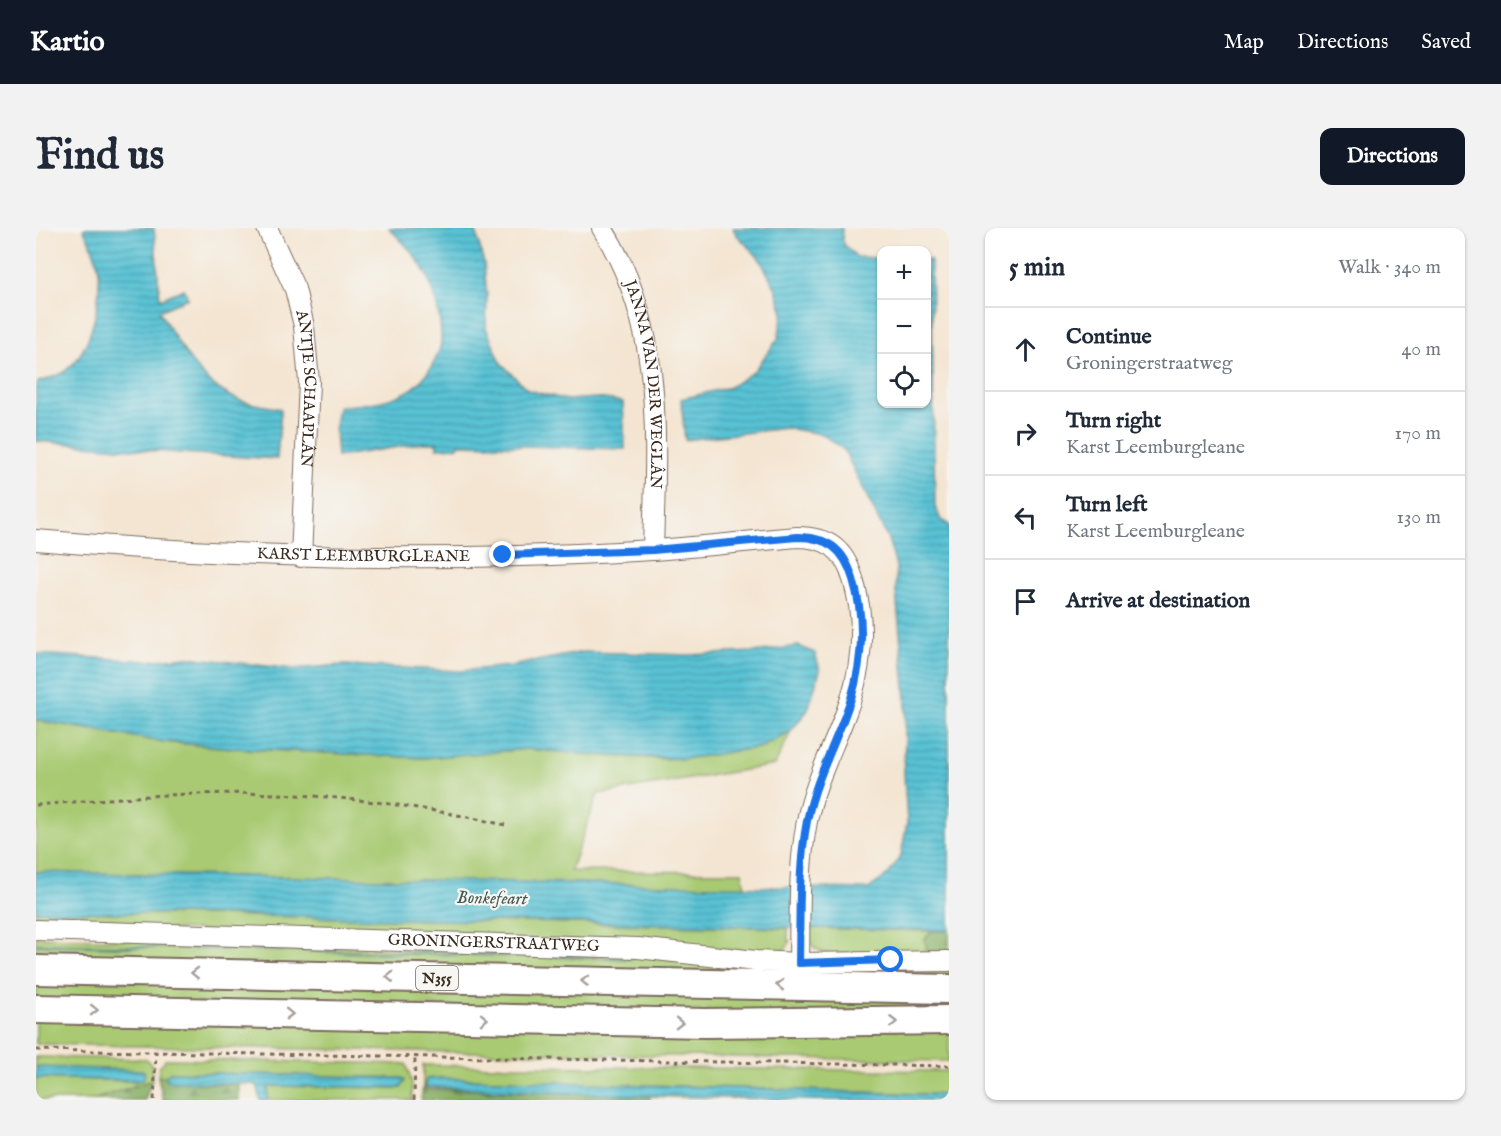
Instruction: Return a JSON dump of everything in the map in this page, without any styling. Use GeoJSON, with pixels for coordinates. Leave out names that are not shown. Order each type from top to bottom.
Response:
{"type":"FeatureCollection","features":[{"type":"Feature","properties":{"kind":"highway","name":"N355"},"geometry":{"type":"LineString","coordinates":[[36,970],[949,989]]}},
{"type":"Feature","properties":{"kind":"highway"},"geometry":{"type":"LineString","coordinates":[[36,1009],[705,1023],[949,1020]]}},
{"type":"Feature","properties":{"kind":"street","name":"ANTJE SCHAAPLÂN"},"geometry":{"type":"LineString","coordinates":[[267,228],[295,289],[304,326],[309,382],[301,557]]}},
{"type":"Feature","properties":{"kind":"street","name":"JANNA VAN DER WEGLÂN"},"geometry":{"type":"LineString","coordinates":[[602,228],[622,265],[647,341],[653,386],[653,550]]}},
{"type":"Feature","properties":{"kind":"street","name":"KARST LEEMBURGLEANE"},"geometry":{"type":"LineString","coordinates":[[36,540],[141,549],[301,557],[503,555],[653,550],[811,537],[826,541],[849,564],[855,586],[862,638],[860,660],[846,715],[817,785],[807,818],[800,876],[799,963]]}},
{"type":"Feature","properties":{"kind":"street","name":"GRONINGERSTRAATWEG"},"geometry":{"type":"LineString","coordinates":[[36,930],[638,948],[799,963],[949,961]]}},
{"type":"Feature","properties":{"kind":"path"},"geometry":{"type":"LineString","coordinates":[[36,805],[198,794],[283,794],[389,804],[505,825]]}},
{"type":"Feature","properties":{"kind":"path"},"geometry":{"type":"LineString","coordinates":[[36,1050],[949,1066]]}},
{"type":"Feature","properties":{"kind":"path"},"geometry":{"type":"LineString","coordinates":[[154,1100],[156,1052]]}},
{"type":"Feature","properties":{"kind":"path"},"geometry":{"type":"LineString","coordinates":[[414,1100],[415,1058]]}},
{"type":"Feature","properties":{"kind":"green space"},"geometry":{"type":"Polygon","coordinates":[[[36,720],[164,742],[424,758],[527,749],[667,759],[762,747],[791,731],[775,765],[598,794],[570,871],[742,872],[745,887],[36,872],[36,720]]]}},
{"type":"Feature","properties":{"kind":"green space"},"geometry":{"type":"Polygon","coordinates":[[[36,911],[788,928],[788,940],[791,941],[785,949],[779,952],[36,924],[36,911]]]}},
{"type":"Feature","properties":{"kind":"green space"},"geometry":{"type":"Polygon","coordinates":[[[809,928],[932,931],[925,939],[927,952],[833,954],[823,953],[813,947],[809,938],[809,928]]]}},
{"type":"Feature","properties":{"kind":"green space"},"geometry":{"type":"Polygon","coordinates":[[[932,931],[949,931],[949,954],[927,952],[925,939],[932,931]]]}},
{"type":"Feature","properties":{"kind":"green space"},"geometry":{"type":"Polygon","coordinates":[[[36,937],[949,967],[949,978],[36,961],[36,945],[633,959],[36,944],[36,937]]]}},
{"type":"Feature","properties":{"kind":"green space"},"geometry":{"type":"Polygon","coordinates":[[[36,980],[949,997],[949,1011],[872,1014],[36,1000],[36,980]]]}},
{"type":"Feature","properties":{"kind":"green space"},"geometry":{"type":"Polygon","coordinates":[[[36,1018],[949,1030],[949,1061],[36,1044],[36,1018]]]}},
{"type":"Feature","properties":{"kind":"green space"},"geometry":{"type":"Polygon","coordinates":[[[36,1057],[146,1059],[152,1065],[152,1080],[93,1100],[36,1100],[36,1078],[137,1081],[144,1071],[36,1067],[36,1057]]]}},
{"type":"Feature","properties":{"kind":"green space"},"geometry":{"type":"Polygon","coordinates":[[[166,1059],[406,1064],[412,1083],[412,1100],[268,1100],[268,1088],[271,1086],[401,1088],[405,1080],[402,1078],[170,1072],[166,1076],[158,1077],[159,1067],[166,1059]]]}},
{"type":"Feature","properties":{"kind":"green space"},"geometry":{"type":"Polygon","coordinates":[[[423,1065],[949,1071],[949,1095],[436,1078],[427,1079],[423,1085],[423,1065]]]}},
{"type":"Feature","properties":{"kind":"green space"},"geometry":{"type":"Polygon","coordinates":[[[166,1076],[167,1080],[173,1082],[239,1084],[239,1100],[163,1100],[158,1077],[166,1076]]]}},
{"type":"Feature","properties":{"kind":"green space"},"geometry":{"type":"Polygon","coordinates":[[[152,1080],[145,1100],[93,1100],[152,1080]]]}},
{"type":"Feature","properties":{"kind":"green space"},"geometry":{"type":"Polygon","coordinates":[[[423,1085],[427,1089],[638,1095],[650,1096],[650,1100],[421,1100],[423,1085]]]}},
{"type":"Feature","properties":{"kind":"water"},"geometry":{"type":"Polygon","coordinates":[[[83,228],[154,228],[160,299],[184,289],[188,298],[159,311],[192,363],[213,385],[240,400],[281,409],[277,459],[36,441],[36,383],[62,373],[72,365],[86,343],[95,316],[99,270],[94,251],[83,228]]]}},
{"type":"Feature","properties":{"kind":"water"},"geometry":{"type":"Polygon","coordinates":[[[389,228],[475,228],[484,263],[487,296],[486,328],[501,363],[528,390],[567,400],[598,398],[623,402],[625,449],[459,444],[458,447],[437,448],[437,443],[422,443],[337,457],[335,430],[338,407],[377,402],[396,397],[413,388],[427,373],[440,348],[439,316],[429,282],[414,255],[389,228]]]}},
{"type":"Feature","properties":{"kind":"water","name":"Bonkefeart"},"geometry":{"type":"Polygon","coordinates":[[[733,228],[842,228],[843,244],[857,257],[877,258],[877,408],[931,408],[931,260],[935,507],[941,520],[949,525],[949,931],[36,911],[36,872],[868,889],[888,875],[901,856],[907,823],[904,773],[906,698],[896,592],[896,566],[888,539],[844,450],[822,434],[786,428],[685,440],[681,399],[730,387],[753,372],[778,339],[783,312],[776,289],[759,258],[733,228]]]}},
{"type":"Feature","properties":{"kind":"water"},"geometry":{"type":"Polygon","coordinates":[[[799,646],[815,653],[820,670],[808,710],[791,731],[762,747],[685,759],[527,749],[424,758],[233,748],[164,742],[36,720],[36,654],[147,661],[186,657],[293,669],[343,665],[460,671],[511,666],[583,652],[688,655],[755,652],[799,646]]]}},
{"type":"Feature","properties":{"kind":"water"},"geometry":{"type":"Polygon","coordinates":[[[36,945],[554,956],[633,959],[36,945]]]}},
{"type":"Feature","properties":{"kind":"water"},"geometry":{"type":"Polygon","coordinates":[[[36,1067],[142,1070],[145,1074],[143,1080],[137,1081],[36,1078],[36,1067]]]}},
{"type":"Feature","properties":{"kind":"water"},"geometry":{"type":"Polygon","coordinates":[[[170,1072],[402,1078],[405,1080],[401,1088],[271,1086],[268,1088],[268,1100],[260,1100],[258,1086],[254,1084],[168,1082],[166,1076],[170,1072]]]}},
{"type":"Feature","properties":{"kind":"water"},"geometry":{"type":"Polygon","coordinates":[[[427,1079],[949,1095],[949,1100],[645,1096],[426,1087],[427,1079]]]}},
{"type":"Feature","properties":{"kind":"route"},"geometry":{"type":"LineString","coordinates":[[503,555],[653,550],[797,537],[811,537],[826,541],[838,551],[849,564],[855,586],[862,638],[860,660],[846,715],[817,785],[807,818],[800,876],[799,963],[891,960]]}}]}
